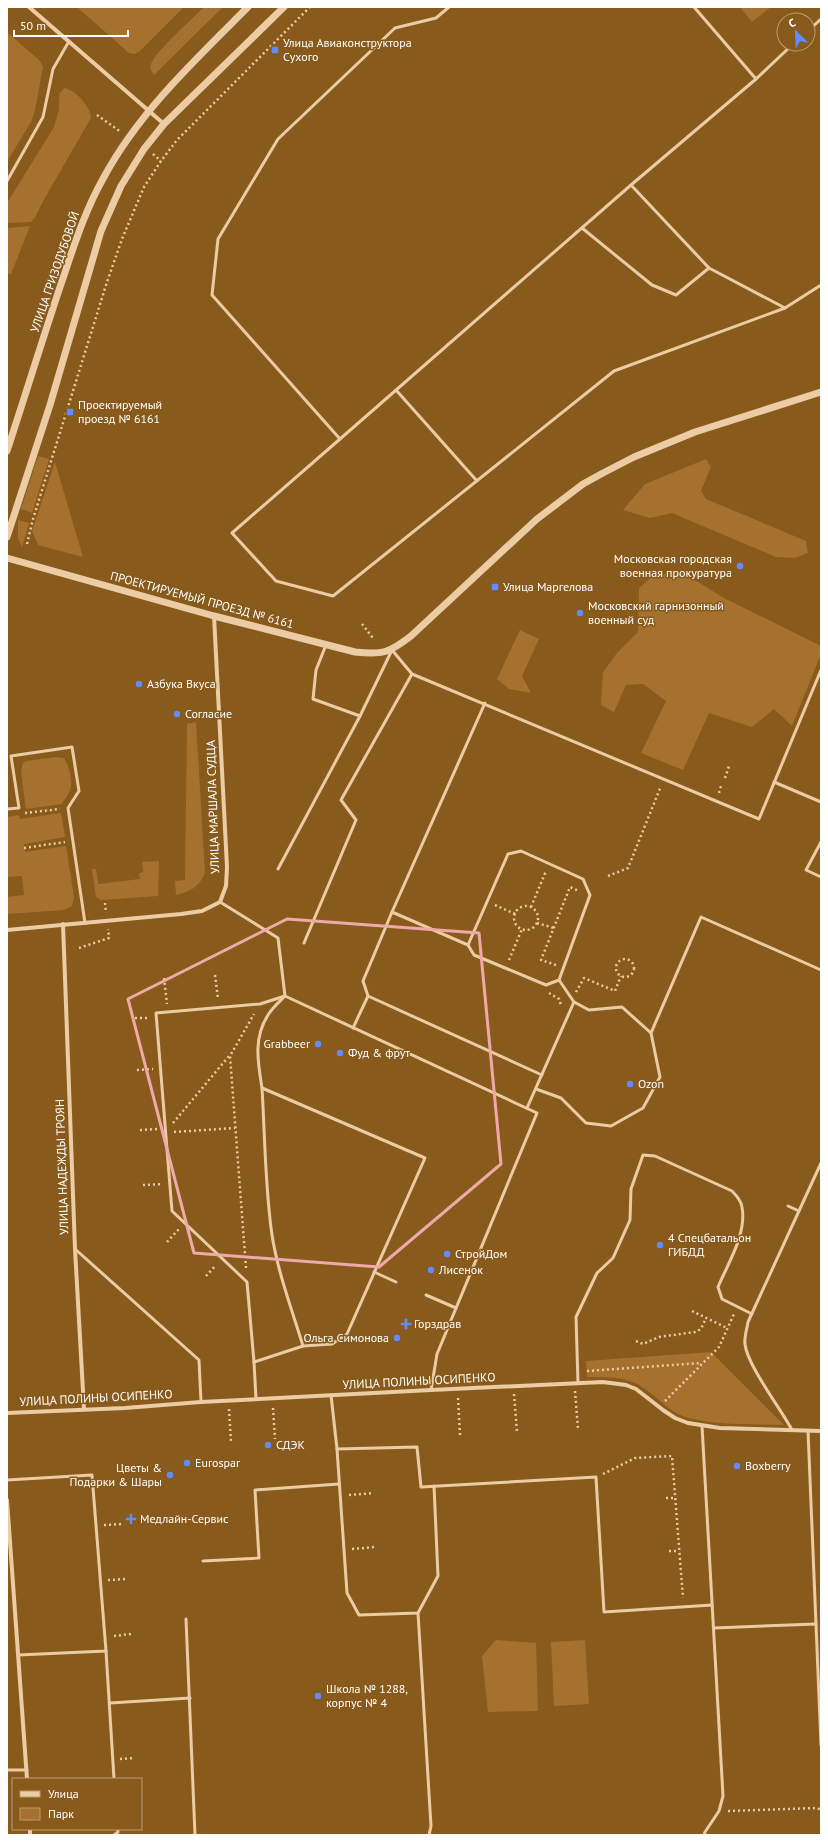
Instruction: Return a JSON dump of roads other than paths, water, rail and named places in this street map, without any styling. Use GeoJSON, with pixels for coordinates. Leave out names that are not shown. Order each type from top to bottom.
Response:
{"type":"FeatureCollection","features":[{"type":"Feature","properties":{"kind":"street"},"geometry":{"type":"LineString","coordinates":[[29,7],[68,43],[164,124]]}},
{"type":"Feature","properties":{"kind":"street"},"geometry":{"type":"LineString","coordinates":[[149,112],[198,58],[248,7]]}},
{"type":"Feature","properties":{"kind":"street"},"geometry":{"type":"LineString","coordinates":[[7,537],[50,405],[101,232],[121,186],[144,149],[164,124],[284,7]]}},
{"type":"Feature","properties":{"kind":"street","name":"УЛИЦА ГРИЗОДУБОВОЙ"},"geometry":{"type":"LineString","coordinates":[[7,451],[82,222],[104,177],[128,137],[149,112]]}},
{"type":"Feature","properties":{"kind":"street"},"geometry":{"type":"LineString","coordinates":[[392,650],[411,636],[537,519],[596,476],[634,456],[695,432],[821,392]]}},
{"type":"Feature","properties":{"kind":"street","name":"ПРОЕКТИРУЕМЫЙ ПРОЕЗД № 6161"},"geometry":{"type":"LineString","coordinates":[[7,558],[214,616],[355,652],[374,654],[392,650]]}},
{"type":"Feature","properties":{"kind":"street","name":"УЛИЦА МАРШАЛА СУДЦА"},"geometry":{"type":"LineString","coordinates":[[214,616],[227,867],[226,886],[220,902]]}},
{"type":"Feature","properties":{"kind":"street"},"geometry":{"type":"LineString","coordinates":[[7,930],[181,914],[202,911],[220,902]]}},
{"type":"Feature","properties":{"kind":"street","name":"УЛИЦА НАДЕЖДЫ ТРОЯН"},"geometry":{"type":"LineString","coordinates":[[63,924],[75,1249],[84,1409]]}},
{"type":"Feature","properties":{"kind":"street","name":"УЛИЦА ПОЛИНЫ ОСИПЕНКО"},"geometry":{"type":"LineString","coordinates":[[7,1413],[603,1382],[626,1385],[636,1389],[675,1418],[702,1426],[821,1431]]}},
{"type":"Feature","properties":{"kind":"street"},"geometry":{"type":"LineString","coordinates":[[7,1500],[28,1778]]}},
{"type":"Feature","properties":{"kind":"lane"},"geometry":{"type":"LineString","coordinates":[[340,439],[212,294],[218,239],[278,139],[395,28],[436,18],[449,7]]}},
{"type":"Feature","properties":{"kind":"lane"},"geometry":{"type":"LineString","coordinates":[[694,7],[756,79]]}},
{"type":"Feature","properties":{"kind":"lane"},"geometry":{"type":"LineString","coordinates":[[7,181],[43,117],[53,69],[68,43]]}},
{"type":"Feature","properties":{"kind":"lane"},"geometry":{"type":"LineString","coordinates":[[785,52],[756,79],[631,185],[232,533],[276,581],[332,596],[614,371],[785,308],[821,284]]}},
{"type":"Feature","properties":{"kind":"lane"},"geometry":{"type":"LineString","coordinates":[[631,185],[709,268],[785,308]]}},
{"type":"Feature","properties":{"kind":"lane"},"geometry":{"type":"LineString","coordinates":[[582,228],[652,285],[676,295],[709,268]]}},
{"type":"Feature","properties":{"kind":"lane"},"geometry":{"type":"LineString","coordinates":[[396,390],[477,480]]}},
{"type":"Feature","properties":{"kind":"lane"},"geometry":{"type":"LineString","coordinates":[[326,644],[316,670],[313,699],[360,716]]}},
{"type":"Feature","properties":{"kind":"lane"},"geometry":{"type":"LineString","coordinates":[[278,869],[360,716],[392,650],[412,674],[486,703],[759,819],[821,670]]}},
{"type":"Feature","properties":{"kind":"lane"},"geometry":{"type":"LineString","coordinates":[[304,943],[356,820],[341,800],[412,674]]}},
{"type":"Feature","properties":{"kind":"lane"},"geometry":{"type":"LineString","coordinates":[[353,1028],[368,996],[363,981],[392,912],[486,703]]}},
{"type":"Feature","properties":{"kind":"lane"},"geometry":{"type":"LineString","coordinates":[[7,809],[19,808],[11,756],[72,747],[79,791],[68,808],[85,923]]}},
{"type":"Feature","properties":{"kind":"lane"},"geometry":{"type":"LineString","coordinates":[[774,782],[821,802]]}},
{"type":"Feature","properties":{"kind":"lane"},"geometry":{"type":"LineString","coordinates":[[821,842],[806,870],[821,877]]}},
{"type":"Feature","properties":{"kind":"lane"},"geometry":{"type":"LineString","coordinates":[[392,912],[468,945],[474,955],[546,985],[559,980],[590,895],[583,879],[522,851],[508,854],[468,945]]}},
{"type":"Feature","properties":{"kind":"lane"},"geometry":{"type":"LineString","coordinates":[[220,902],[278,938],[285,996],[268,1015],[258,1035],[257,1051],[262,1088],[269,1210],[272,1235],[277,1259],[303,1346]]}},
{"type":"Feature","properties":{"kind":"lane"},"geometry":{"type":"LineString","coordinates":[[536,1089],[561,1098],[586,1123],[611,1126],[643,1108],[660,1077],[651,1033],[700,917],[821,970]]}},
{"type":"Feature","properties":{"kind":"lane"},"geometry":{"type":"LineString","coordinates":[[559,980],[574,1002],[589,1010],[622,1007],[651,1033]]}},
{"type":"Feature","properties":{"kind":"lane"},"geometry":{"type":"LineString","coordinates":[[256,1399],[247,1282],[172,1211],[156,1014],[260,1004],[285,996],[538,1113],[436,1354],[430,1390]]}},
{"type":"Feature","properties":{"kind":"lane"},"geometry":{"type":"LineString","coordinates":[[368,996],[542,1075]]}},
{"type":"Feature","properties":{"kind":"lane"},"geometry":{"type":"LineString","coordinates":[[527,1108],[574,1002]]}},
{"type":"Feature","properties":{"kind":"lane"},"geometry":{"type":"LineString","coordinates":[[254,1362],[303,1346],[332,1344],[347,1334],[425,1158],[262,1088]]}},
{"type":"Feature","properties":{"kind":"lane"},"geometry":{"type":"LineString","coordinates":[[576,1383],[578,1371],[576,1317],[596,1273],[613,1258],[630,1220],[631,1189],[643,1156],[655,1156],[732,1191],[738,1198],[742,1206],[742,1226],[740,1236],[718,1287],[722,1299],[752,1314]]}},
{"type":"Feature","properties":{"kind":"lane"},"geometry":{"type":"LineString","coordinates":[[792,1430],[760,1379],[748,1355],[745,1344],[746,1334],[752,1314],[821,1163]]}},
{"type":"Feature","properties":{"kind":"lane"},"geometry":{"type":"LineString","coordinates":[[788,1206],[799,1211]]}},
{"type":"Feature","properties":{"kind":"lane"},"geometry":{"type":"LineString","coordinates":[[75,1249],[199,1360],[201,1402]]}},
{"type":"Feature","properties":{"kind":"lane"},"geometry":{"type":"LineString","coordinates":[[374,1272],[396,1282]]}},
{"type":"Feature","properties":{"kind":"lane"},"geometry":{"type":"LineString","coordinates":[[426,1295],[456,1308]]}},
{"type":"Feature","properties":{"kind":"lane"},"geometry":{"type":"LineString","coordinates":[[332,1395],[347,1593],[359,1615],[418,1613]]}},
{"type":"Feature","properties":{"kind":"lane"},"geometry":{"type":"LineString","coordinates":[[702,1426],[723,1796],[719,1811],[704,1835]]}},
{"type":"Feature","properties":{"kind":"lane"},"geometry":{"type":"LineString","coordinates":[[808,1431],[821,1745]]}},
{"type":"Feature","properties":{"kind":"lane"},"geometry":{"type":"LineString","coordinates":[[337,1449],[417,1447],[421,1487],[596,1477],[604,1612],[712,1605]]}},
{"type":"Feature","properties":{"kind":"lane"},"geometry":{"type":"LineString","coordinates":[[7,1480],[92,1475],[110,1703],[114,1778]]}},
{"type":"Feature","properties":{"kind":"lane"},"geometry":{"type":"LineString","coordinates":[[204,1561],[259,1558],[255,1490],[339,1484]]}},
{"type":"Feature","properties":{"kind":"lane"},"geometry":{"type":"LineString","coordinates":[[429,1835],[431,1826],[418,1613],[438,1576],[434,1486]]}},
{"type":"Feature","properties":{"kind":"lane"},"geometry":{"type":"LineString","coordinates":[[186,1619],[195,1835]]}},
{"type":"Feature","properties":{"kind":"lane"},"geometry":{"type":"LineString","coordinates":[[714,1628],[816,1624]]}},
{"type":"Feature","properties":{"kind":"lane"},"geometry":{"type":"LineString","coordinates":[[18,1655],[106,1651]]}},
{"type":"Feature","properties":{"kind":"lane"},"geometry":{"type":"LineString","coordinates":[[110,1703],[190,1698]]}},
{"type":"Feature","properties":{"kind":"lane"},"geometry":{"type":"LineString","coordinates":[[7,1770],[27,1770]]}},
{"type":"Feature","properties":{"kind":"place","name":"Улица Авиаконструктора Сухого"},"geometry":{"type":"Point","coordinates":[275,50]}},
{"type":"Feature","properties":{"kind":"place","name":"Проектируемый проезд № 6161"},"geometry":{"type":"Point","coordinates":[70,412]}},
{"type":"Feature","properties":{"kind":"place","name":"Московская городская военная прокуратура"},"geometry":{"type":"Point","coordinates":[740,566]}},
{"type":"Feature","properties":{"kind":"place","name":"Улица Маргелова"},"geometry":{"type":"Point","coordinates":[495,587]}},
{"type":"Feature","properties":{"kind":"place","name":"Московский гарнизонный военный суд"},"geometry":{"type":"Point","coordinates":[580,613]}},
{"type":"Feature","properties":{"kind":"place","name":"Азбука Вкуса"},"geometry":{"type":"Point","coordinates":[139,684]}},
{"type":"Feature","properties":{"kind":"place","name":"Согласие"},"geometry":{"type":"Point","coordinates":[177,714]}},
{"type":"Feature","properties":{"kind":"place","name":"Grabbeer"},"geometry":{"type":"Point","coordinates":[318,1044]}},
{"type":"Feature","properties":{"kind":"place","name":"Фуд & фрут"},"geometry":{"type":"Point","coordinates":[340,1053]}},
{"type":"Feature","properties":{"kind":"place","name":"Ozon"},"geometry":{"type":"Point","coordinates":[630,1084]}},
{"type":"Feature","properties":{"kind":"place","name":"4 Спецбатальон ГИБДД"},"geometry":{"type":"Point","coordinates":[660,1245]}},
{"type":"Feature","properties":{"kind":"place","name":"СтройДом"},"geometry":{"type":"Point","coordinates":[447,1254]}},
{"type":"Feature","properties":{"kind":"place","name":"Лисенок"},"geometry":{"type":"Point","coordinates":[431,1270]}},
{"type":"Feature","properties":{"kind":"place","name":"Горздрав"},"geometry":{"type":"Point","coordinates":[406,1324]}},
{"type":"Feature","properties":{"kind":"place","name":"Ольга Симонова"},"geometry":{"type":"Point","coordinates":[397,1338]}},
{"type":"Feature","properties":{"kind":"place","name":"СДЭК"},"geometry":{"type":"Point","coordinates":[268,1445]}},
{"type":"Feature","properties":{"kind":"place","name":"Eurospar"},"geometry":{"type":"Point","coordinates":[187,1463]}},
{"type":"Feature","properties":{"kind":"place","name":"Boxberry"},"geometry":{"type":"Point","coordinates":[737,1466]}},
{"type":"Feature","properties":{"kind":"place","name":"Цветы & Подарки & Шары"},"geometry":{"type":"Point","coordinates":[170,1475]}},
{"type":"Feature","properties":{"kind":"place","name":"Медлайн-Сервис"},"geometry":{"type":"Point","coordinates":[131,1519]}},
{"type":"Feature","properties":{"kind":"place","name":"Школа № 1288, корпус № 4"},"geometry":{"type":"Point","coordinates":[318,1696]}}]}
